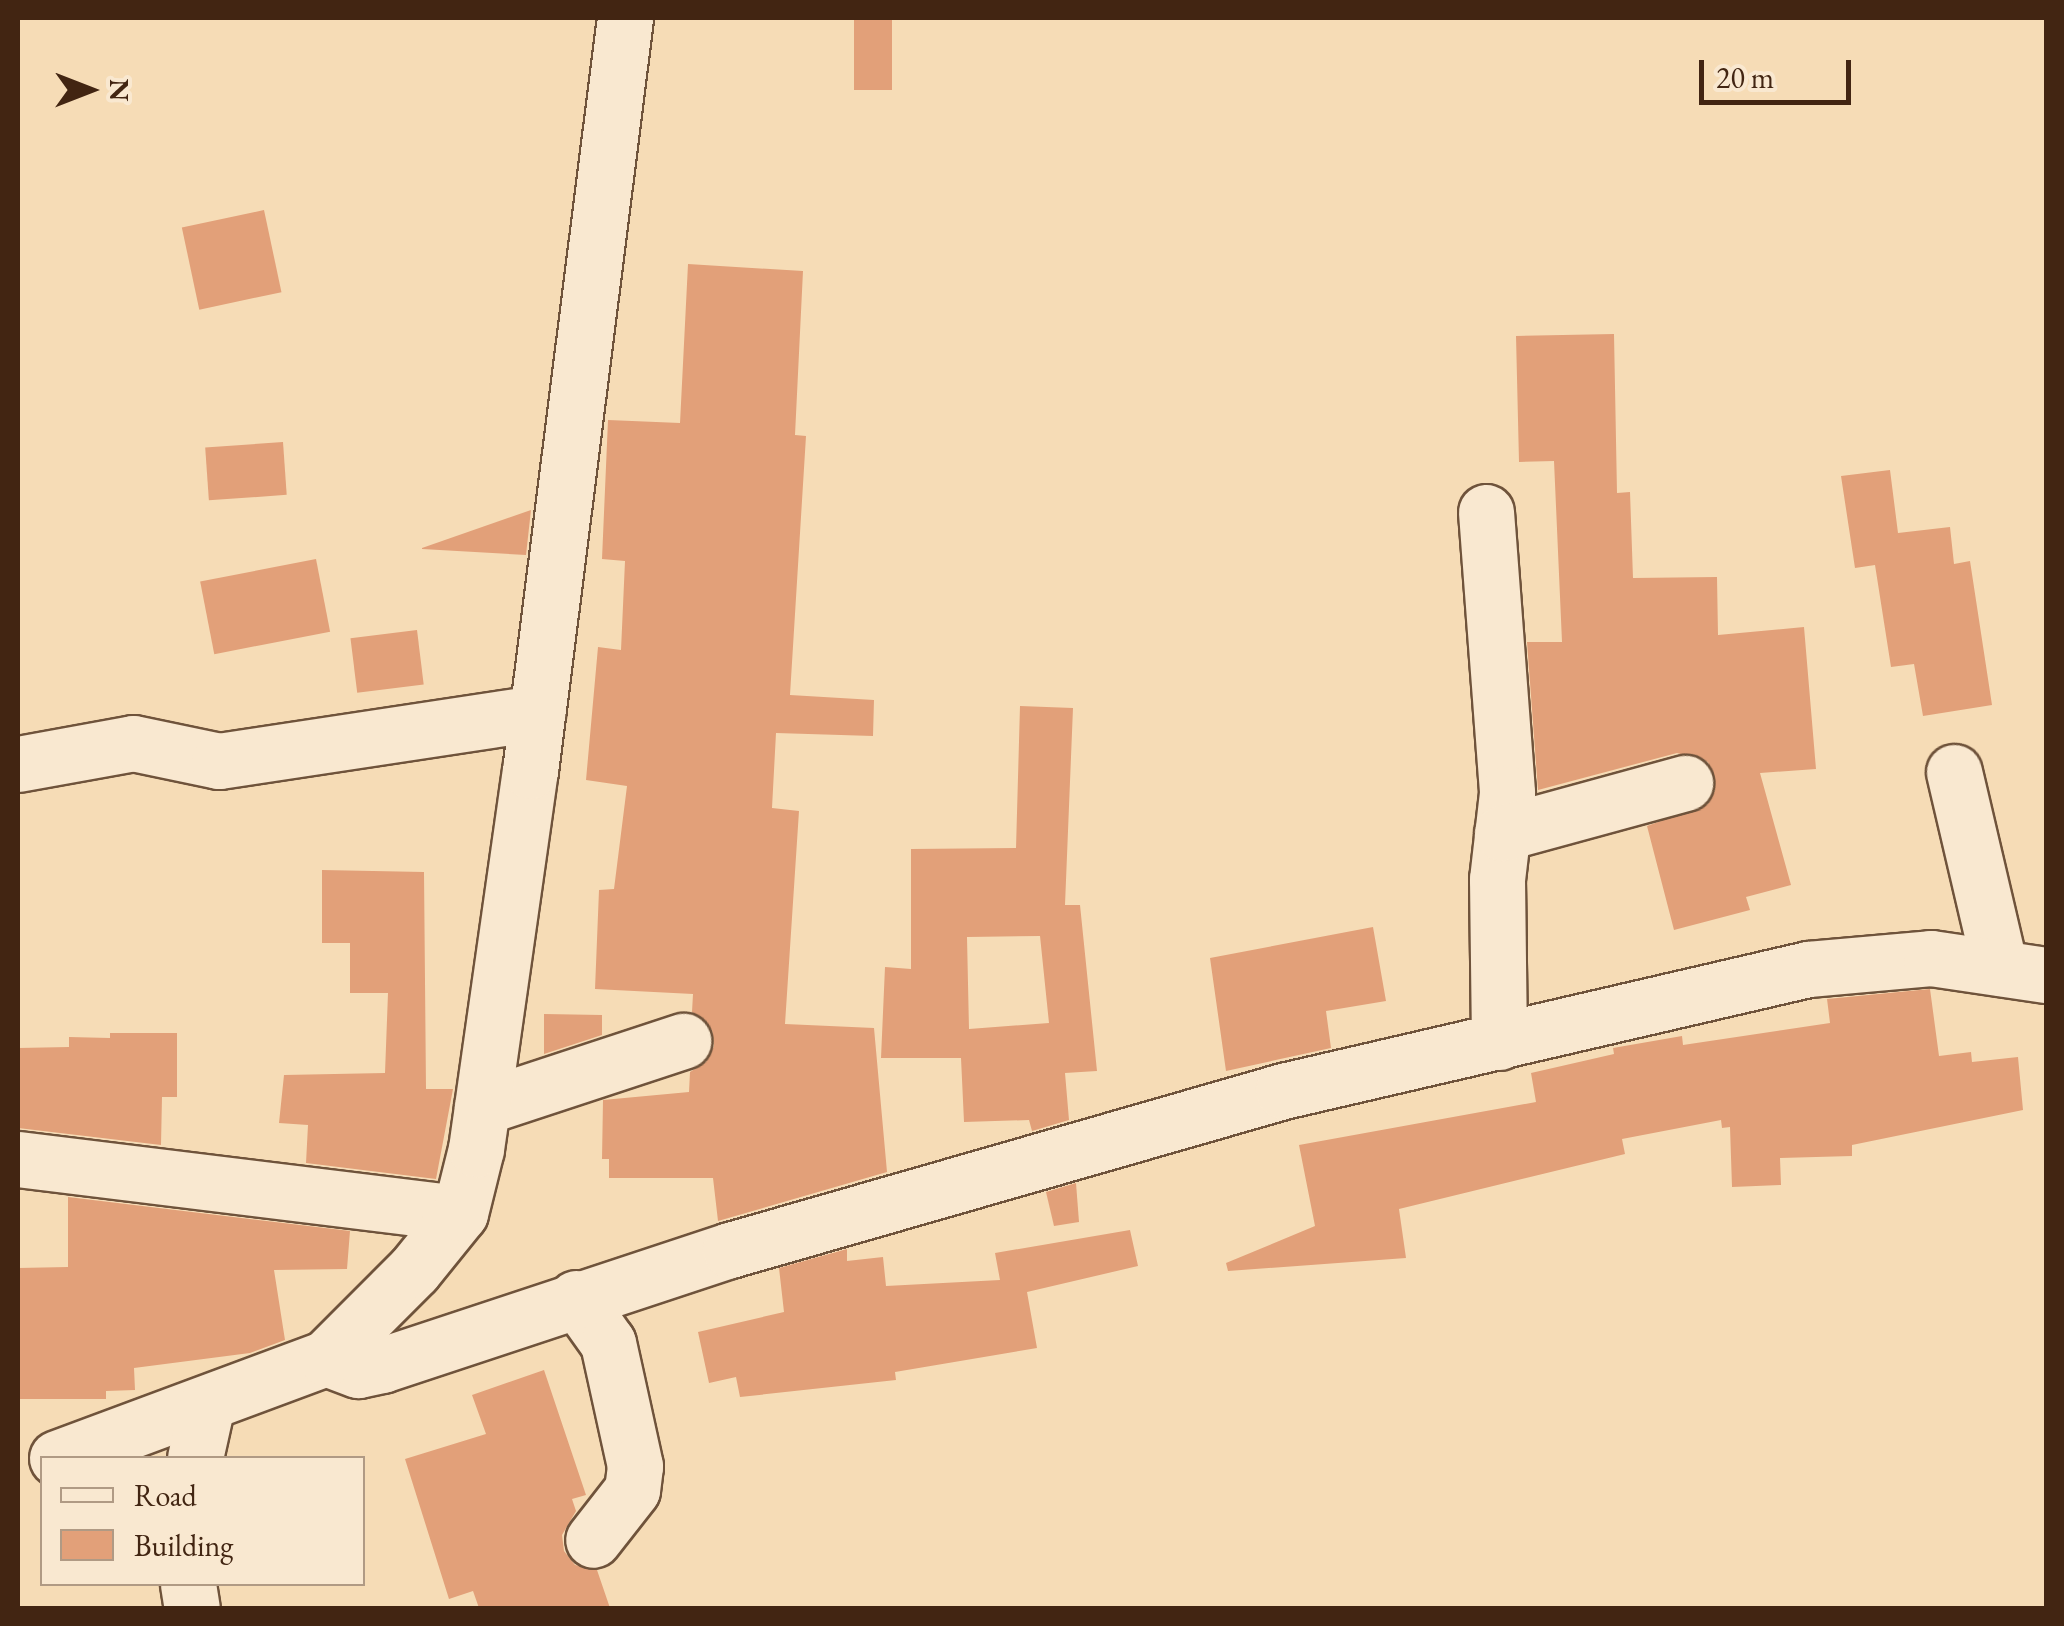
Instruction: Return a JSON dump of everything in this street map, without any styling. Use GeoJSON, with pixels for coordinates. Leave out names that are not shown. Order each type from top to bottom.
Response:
{"type":"FeatureCollection","features":[{"type":"Feature","properties":{"kind":"street"},"geometry":{"type":"LineString","coordinates":[[63,1456],[326,1358],[414,1270],[460,1213],[482,1107],[537,712],[625,18]]}},
{"type":"Feature","properties":{"kind":"street"},"geometry":{"type":"LineString","coordinates":[[1486,512],[1507,793],[1502,833],[1499,1042]]}},
{"type":"Feature","properties":{"kind":"street"},"geometry":{"type":"LineString","coordinates":[[18,764],[133,744],[218,762],[537,712]]}},
{"type":"Feature","properties":{"kind":"street"},"geometry":{"type":"LineString","coordinates":[[326,1358],[358,1370],[382,1365],[576,1298],[1283,1091],[1808,969],[1907,958],[2023,972],[1954,772]]}},
{"type":"Feature","properties":{"kind":"street"},"geometry":{"type":"LineString","coordinates":[[1502,833],[1685,782]]}},
{"type":"Feature","properties":{"kind":"street"},"geometry":{"type":"LineString","coordinates":[[482,1107],[683,1041]]}},
{"type":"Feature","properties":{"kind":"street"},"geometry":{"type":"LineString","coordinates":[[18,1160],[460,1213]]}},
{"type":"Feature","properties":{"kind":"street"},"geometry":{"type":"LineString","coordinates":[[576,1298],[608,1343],[635,1466],[632,1490],[593,1540]]}},
{"type":"Feature","properties":{"kind":"street"},"geometry":{"type":"LineString","coordinates":[[195,1456],[207,1404]]}},
{"type":"Feature","properties":{"kind":"street"},"geometry":{"type":"LineString","coordinates":[[18,1484],[40,1468]]}},
{"type":"Feature","properties":{"kind":"building"},"geometry":{"type":"Polygon","coordinates":[[[854,18],[892,18],[892,90],[854,90],[854,18]]]}},
{"type":"Feature","properties":{"kind":"building"},"geometry":{"type":"Polygon","coordinates":[[[264,210],[281,292],[199,310],[182,227],[264,210]]]}},
{"type":"Feature","properties":{"kind":"building"},"geometry":{"type":"Polygon","coordinates":[[[688,264],[803,271],[795,435],[806,436],[790,695],[874,700],[873,736],[776,733],[772,808],[799,811],[785,1024],[874,1028],[887,1172],[718,1221],[713,1178],[609,1178],[609,1159],[602,1159],[603,1100],[689,1092],[690,1072],[706,1062],[714,1046],[712,1030],[692,1012],[693,994],[595,989],[599,890],[614,889],[627,786],[586,780],[598,647],[621,650],[625,561],[602,559],[608,420],[680,423],[688,264]]]}},
{"type":"Feature","properties":{"kind":"building"},"geometry":{"type":"Polygon","coordinates":[[[1614,334],[1617,493],[1630,492],[1633,578],[1717,577],[1718,635],[1804,627],[1816,769],[1760,773],[1791,885],[1746,897],[1750,910],[1674,930],[1647,826],[1708,804],[1715,790],[1708,762],[1677,753],[1538,790],[1527,642],[1562,642],[1554,461],[1519,462],[1516,336],[1614,334]]]}},
{"type":"Feature","properties":{"kind":"building"},"geometry":{"type":"Polygon","coordinates":[[[283,442],[287,495],[209,500],[205,447],[283,442]]]}},
{"type":"Feature","properties":{"kind":"building"},"geometry":{"type":"Polygon","coordinates":[[[1890,470],[1898,533],[1950,527],[1954,564],[1970,561],[1992,705],[1923,716],[1914,664],[1891,667],[1875,565],[1855,568],[1841,476],[1890,470]]]}},
{"type":"Feature","properties":{"kind":"building"},"geometry":{"type":"Polygon","coordinates":[[[531,510],[526,555],[422,549],[422,548],[531,510]]]}},
{"type":"Feature","properties":{"kind":"building"},"geometry":{"type":"Polygon","coordinates":[[[316,559],[330,632],[214,654],[200,582],[316,559]]]}},
{"type":"Feature","properties":{"kind":"building"},"geometry":{"type":"Polygon","coordinates":[[[417,630],[424,685],[357,693],[350,638],[417,630]]]}},
{"type":"Feature","properties":{"kind":"building"},"geometry":{"type":"Polygon","coordinates":[[[1020,706],[1073,708],[1065,905],[1080,905],[1097,1071],[1065,1073],[1069,1120],[1032,1131],[1029,1120],[964,1122],[961,1058],[881,1058],[885,967],[911,969],[911,849],[1016,848],[1020,706]],[[1040,936],[967,937],[969,1029],[1049,1023],[1040,936]]]}},
{"type":"Feature","properties":{"kind":"building"},"geometry":{"type":"Polygon","coordinates":[[[322,870],[424,872],[426,1089],[453,1089],[436,1179],[306,1163],[308,1125],[279,1123],[284,1075],[385,1073],[388,993],[350,993],[350,943],[322,943],[322,870]]]}},
{"type":"Feature","properties":{"kind":"building"},"geometry":{"type":"Polygon","coordinates":[[[1373,927],[1386,1001],[1326,1011],[1331,1048],[1226,1071],[1210,958],[1373,927]]]}},
{"type":"Feature","properties":{"kind":"building"},"geometry":{"type":"Polygon","coordinates":[[[1930,989],[1939,1056],[1971,1052],[1972,1062],[2018,1057],[2023,1110],[1852,1145],[1852,1156],[1780,1158],[1781,1185],[1732,1187],[1730,1127],[1722,1128],[1721,1120],[1622,1139],[1625,1154],[1399,1209],[1406,1258],[1228,1271],[1226,1263],[1315,1226],[1299,1145],[1536,1102],[1531,1073],[1614,1054],[1613,1048],[1682,1036],[1683,1045],[1830,1023],[1827,999],[1930,989]]]}},
{"type":"Feature","properties":{"kind":"building"},"geometry":{"type":"Polygon","coordinates":[[[544,1014],[602,1015],[602,1035],[544,1054],[544,1014]]]}},
{"type":"Feature","properties":{"kind":"building"},"geometry":{"type":"Polygon","coordinates":[[[110,1033],[177,1033],[177,1097],[162,1097],[161,1145],[18,1128],[18,1048],[69,1047],[69,1037],[110,1038],[110,1033]]]}},
{"type":"Feature","properties":{"kind":"building"},"geometry":{"type":"Polygon","coordinates":[[[1076,1183],[1079,1222],[1054,1226],[1046,1192],[1076,1183]]]}},
{"type":"Feature","properties":{"kind":"building"},"geometry":{"type":"Polygon","coordinates":[[[68,1197],[350,1231],[347,1269],[274,1270],[285,1340],[250,1353],[134,1368],[135,1390],[106,1391],[106,1399],[18,1399],[18,1268],[68,1267],[68,1197]]]}},
{"type":"Feature","properties":{"kind":"building"},"geometry":{"type":"Polygon","coordinates":[[[1130,1230],[1138,1266],[1027,1292],[1037,1348],[895,1372],[896,1380],[740,1397],[736,1377],[709,1383],[698,1332],[784,1312],[779,1268],[847,1249],[847,1261],[883,1257],[886,1286],[1000,1280],[995,1253],[1130,1230]]]}},
{"type":"Feature","properties":{"kind":"building"},"geometry":{"type":"Polygon","coordinates":[[[544,1370],[586,1495],[572,1499],[576,1511],[562,1535],[564,1551],[575,1565],[597,1570],[610,1608],[479,1608],[473,1591],[449,1599],[405,1459],[486,1434],[472,1395],[544,1370]]]}}]}
